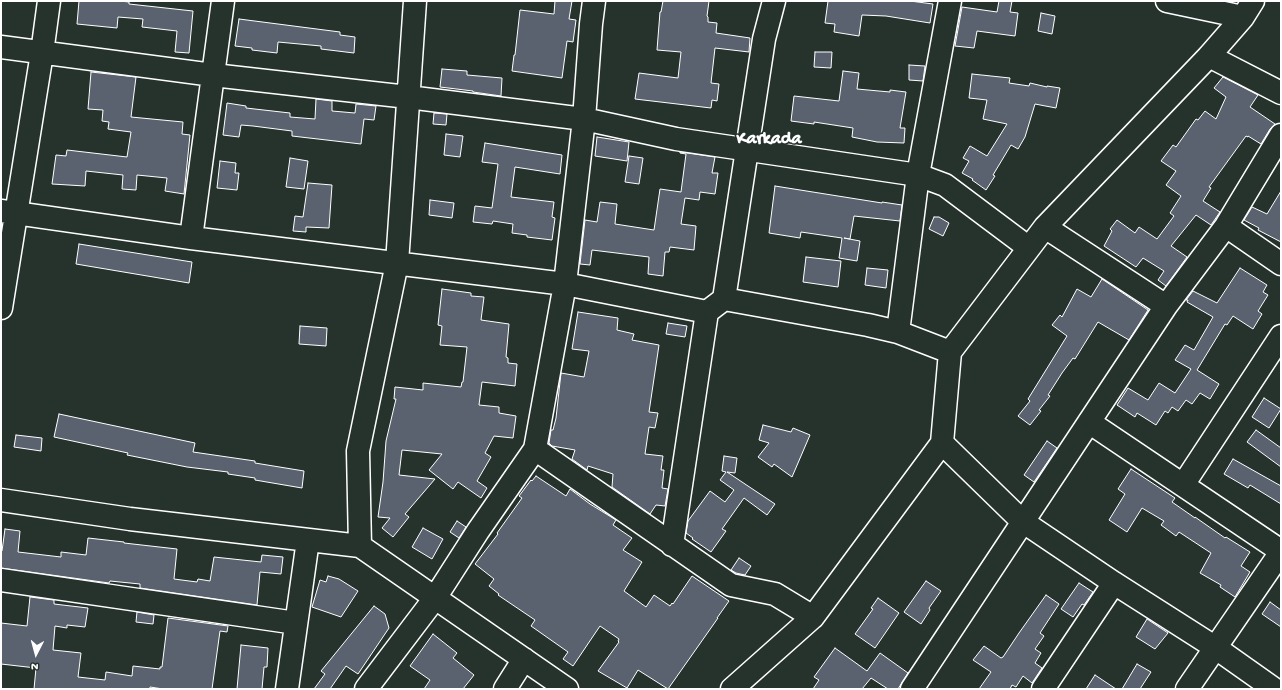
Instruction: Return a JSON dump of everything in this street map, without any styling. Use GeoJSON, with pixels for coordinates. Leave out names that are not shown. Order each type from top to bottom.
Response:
{"type":"FeatureCollection","features":[{"type":"Feature","properties":{"kind":"street"},"geometry":{"type":"LineString","coordinates":[[1,308],[8,212],[42,53],[49,1]]}},
{"type":"Feature","properties":{"kind":"street"},"geometry":{"type":"LineString","coordinates":[[191,238],[223,1]]}},
{"type":"Feature","properties":{"kind":"street"},"geometry":{"type":"LineString","coordinates":[[360,546],[358,451],[397,263],[415,1]]}},
{"type":"Feature","properties":{"kind":"street"},"geometry":{"type":"LineString","coordinates":[[366,689],[435,598],[478,531],[535,449],[565,284],[584,119],[594,1]]}},
{"type":"Feature","properties":{"kind":"street"},"geometry":{"type":"LineString","coordinates":[[672,545],[716,306],[748,149],[764,39],[774,1]]}},
{"type":"Feature","properties":{"kind":"street"},"geometry":{"type":"LineString","coordinates":[[898,332],[918,175],[950,1]]}},
{"type":"Feature","properties":{"kind":"street"},"geometry":{"type":"LineString","coordinates":[[1167,1],[1248,9]]}},
{"type":"Feature","properties":{"kind":"street"},"geometry":{"type":"LineString","coordinates":[[732,689],[813,617],[942,443],[950,352],[1045,227],[1209,56],[1248,9]]}},
{"type":"Feature","properties":{"kind":"street"},"geometry":{"type":"LineString","coordinates":[[1,47],[213,75],[584,119],[676,139],[918,175],[945,185],[1029,248]]}},
{"type":"Feature","properties":{"kind":"street"},"geometry":{"type":"LineString","coordinates":[[1209,56],[1281,93]]}},
{"type":"Feature","properties":{"kind":"street"},"geometry":{"type":"LineString","coordinates":[[912,689],[1166,306],[1226,226],[1281,135]]}},
{"type":"Feature","properties":{"kind":"street"},"geometry":{"type":"LineString","coordinates":[[8,212],[191,238],[565,284],[716,306],[868,325],[898,332],[950,352]]}},
{"type":"Feature","properties":{"kind":"street"},"geometry":{"type":"LineString","coordinates":[[1226,226],[1281,264]]}},
{"type":"Feature","properties":{"kind":"street"},"geometry":{"type":"LineString","coordinates":[[1045,227],[1166,306]]}},
{"type":"Feature","properties":{"kind":"street"},"geometry":{"type":"LineString","coordinates":[[1183,485],[1281,336]]}},
{"type":"Feature","properties":{"kind":"street"},"geometry":{"type":"LineString","coordinates":[[1089,422],[1281,551],[1187,689]]}},
{"type":"Feature","properties":{"kind":"street"},"geometry":{"type":"LineString","coordinates":[[942,443],[1022,521],[1114,583],[1216,648],[1274,689]]}},
{"type":"Feature","properties":{"kind":"street"},"geometry":{"type":"LineString","coordinates":[[535,449],[731,585],[775,594],[813,617]]}},
{"type":"Feature","properties":{"kind":"street"},"geometry":{"type":"LineString","coordinates":[[1,500],[130,519],[360,546],[567,689]]}},
{"type":"Feature","properties":{"kind":"street"},"geometry":{"type":"LineString","coordinates":[[287,689],[308,540]]}},
{"type":"Feature","properties":{"kind":"street"},"geometry":{"type":"LineString","coordinates":[[1,580],[296,623]]}},
{"type":"Feature","properties":{"kind":"street"},"geometry":{"type":"LineString","coordinates":[[1043,689],[1114,583]]}},
{"type":"Feature","properties":{"kind":"street"},"geometry":{"type":"LineString","coordinates":[[505,689],[524,660]]}},
{"type":"Feature","properties":{"kind":"building"},"geometry":{"type":"Polygon","coordinates":[[[79,1],[120,1],[129,2],[129,4],[193,11],[189,53],[175,52],[177,31],[142,27],[143,19],[118,17],[117,28],[77,24],[79,1]]]}},
{"type":"Feature","properties":{"kind":"building"},"geometry":{"type":"Polygon","coordinates":[[[555,1],[572,1],[569,19],[576,20],[573,42],[567,41],[562,78],[512,71],[520,10],[554,14],[555,1]]]}},
{"type":"Feature","properties":{"kind":"building"},"geometry":{"type":"Polygon","coordinates":[[[663,1],[709,1],[707,16],[708,22],[717,23],[716,33],[750,38],[749,52],[715,48],[711,83],[719,84],[717,101],[712,100],[711,108],[635,99],[639,73],[678,78],[681,52],[657,50],[660,12],[663,1]]]}},
{"type":"Feature","properties":{"kind":"building"},"geometry":{"type":"Polygon","coordinates":[[[828,1],[910,1],[933,4],[930,23],[886,16],[862,15],[859,36],[834,32],[835,24],[825,23],[828,1]]]}},
{"type":"Feature","properties":{"kind":"building"},"geometry":{"type":"Polygon","coordinates":[[[999,1],[1012,1],[1010,12],[1018,13],[1015,36],[977,31],[974,48],[955,46],[962,7],[997,12],[999,1]]]}},
{"type":"Feature","properties":{"kind":"building"},"geometry":{"type":"Polygon","coordinates":[[[1041,13],[1055,16],[1052,34],[1038,31],[1041,13]]]}},
{"type":"Feature","properties":{"kind":"building"},"geometry":{"type":"Polygon","coordinates":[[[239,19],[340,32],[340,35],[355,37],[354,53],[321,49],[321,46],[278,42],[277,53],[235,46],[239,19]]]}},
{"type":"Feature","properties":{"kind":"building"},"geometry":{"type":"Polygon","coordinates":[[[815,52],[832,52],[831,68],[814,67],[815,52]]]}},
{"type":"Feature","properties":{"kind":"building"},"geometry":{"type":"Polygon","coordinates":[[[909,65],[925,66],[923,81],[909,80],[909,65]]]}},
{"type":"Feature","properties":{"kind":"building"},"geometry":{"type":"Polygon","coordinates":[[[442,69],[467,71],[467,75],[502,78],[501,96],[440,87],[442,69]]]}},
{"type":"Feature","properties":{"kind":"building"},"geometry":{"type":"Polygon","coordinates":[[[843,71],[859,73],[857,89],[906,92],[900,128],[905,128],[904,143],[877,142],[852,137],[853,128],[814,122],[814,124],[791,121],[794,96],[839,101],[843,71]]]}},
{"type":"Feature","properties":{"kind":"building"},"geometry":{"type":"Polygon","coordinates":[[[91,72],[136,77],[131,117],[183,122],[182,134],[190,135],[184,194],[165,191],[167,178],[137,175],[136,190],[122,189],[123,175],[86,171],[85,186],[52,184],[56,155],[66,156],[67,150],[127,157],[131,132],[108,129],[109,122],[102,121],[103,110],[88,109],[91,72]]]}},
{"type":"Feature","properties":{"kind":"building"},"geometry":{"type":"Polygon","coordinates":[[[972,74],[1010,78],[1009,83],[1029,86],[1030,83],[1060,88],[1056,108],[1035,104],[1025,137],[1018,149],[1011,145],[986,190],[972,180],[973,179],[962,173],[969,161],[963,158],[970,146],[987,156],[1007,124],[983,119],[987,100],[969,98],[972,74]]]}},
{"type":"Feature","properties":{"kind":"building"},"geometry":{"type":"Polygon","coordinates":[[[1223,77],[1258,95],[1250,107],[1275,124],[1270,129],[1261,144],[1246,136],[1209,187],[1211,188],[1203,201],[1220,212],[1211,225],[1196,215],[1171,246],[1187,257],[1166,286],[1158,280],[1164,271],[1143,258],[1136,267],[1104,246],[1112,231],[1110,229],[1117,220],[1135,233],[1139,227],[1157,239],[1174,216],[1170,213],[1181,196],[1166,185],[1176,171],[1161,161],[1173,145],[1176,147],[1196,119],[1198,120],[1205,111],[1216,119],[1226,97],[1214,88],[1223,77]]]}},
{"type":"Feature","properties":{"kind":"building"},"geometry":{"type":"Polygon","coordinates":[[[316,99],[332,101],[332,111],[355,113],[356,104],[376,106],[374,120],[364,119],[361,144],[292,136],[292,131],[241,125],[239,137],[223,135],[227,103],[246,106],[246,108],[290,113],[290,117],[315,119],[316,99]]]}},
{"type":"Feature","properties":{"kind":"building"},"geometry":{"type":"Polygon","coordinates":[[[434,113],[447,114],[446,125],[433,124],[434,113]]]}},
{"type":"Feature","properties":{"kind":"building"},"geometry":{"type":"Polygon","coordinates":[[[446,134],[463,136],[460,157],[444,155],[446,134]]]}},
{"type":"Feature","properties":{"kind":"building"},"geometry":{"type":"Polygon","coordinates":[[[597,137],[629,142],[627,161],[595,156],[597,137]]]}},
{"type":"Feature","properties":{"kind":"building"},"geometry":{"type":"Polygon","coordinates":[[[485,143],[562,155],[560,174],[515,167],[511,197],[554,202],[552,217],[555,218],[552,240],[527,237],[527,235],[512,233],[513,224],[493,221],[492,224],[473,222],[475,206],[492,208],[498,164],[482,162],[485,143]]]}},
{"type":"Feature","properties":{"kind":"building"},"geometry":{"type":"Polygon","coordinates":[[[680,152],[715,157],[712,173],[718,173],[715,194],[700,192],[699,200],[685,198],[681,224],[696,226],[694,250],[670,247],[669,252],[665,252],[663,276],[648,274],[649,257],[592,250],[590,265],[580,264],[585,220],[597,222],[600,202],[617,204],[615,224],[654,230],[660,189],[681,192],[686,154],[680,152]]]}},
{"type":"Feature","properties":{"kind":"building"},"geometry":{"type":"Polygon","coordinates":[[[629,156],[643,158],[639,184],[625,182],[629,156]]]}},
{"type":"Feature","properties":{"kind":"building"},"geometry":{"type":"Polygon","coordinates":[[[290,158],[308,161],[304,189],[286,187],[290,158]]]}},
{"type":"Feature","properties":{"kind":"building"},"geometry":{"type":"Polygon","coordinates":[[[220,161],[236,163],[235,173],[239,173],[237,190],[217,188],[220,161]]]}},
{"type":"Feature","properties":{"kind":"building"},"geometry":{"type":"Polygon","coordinates":[[[308,183],[332,185],[329,228],[306,227],[306,232],[293,231],[295,216],[303,217],[308,183]]]}},
{"type":"Feature","properties":{"kind":"building"},"geometry":{"type":"Polygon","coordinates":[[[775,186],[902,205],[900,221],[854,216],[850,239],[844,238],[860,241],[857,261],[839,258],[842,238],[801,232],[800,238],[769,233],[775,186]]]}},
{"type":"Feature","properties":{"kind":"building"},"geometry":{"type":"Polygon","coordinates":[[[1281,191],[1281,242],[1258,230],[1259,228],[1244,220],[1252,207],[1267,214],[1281,191]]]}},
{"type":"Feature","properties":{"kind":"building"},"geometry":{"type":"Polygon","coordinates":[[[430,200],[454,203],[452,218],[429,215],[430,200]]]}},
{"type":"Feature","properties":{"kind":"building"},"geometry":{"type":"Polygon","coordinates":[[[934,217],[939,217],[949,223],[943,236],[929,229],[934,217]]]}},
{"type":"Feature","properties":{"kind":"building"},"geometry":{"type":"Polygon","coordinates":[[[79,244],[192,262],[189,283],[76,264],[79,244]]]}},
{"type":"Feature","properties":{"kind":"building"},"geometry":{"type":"Polygon","coordinates":[[[806,257],[841,261],[838,287],[803,282],[806,257]]]}},
{"type":"Feature","properties":{"kind":"building"},"geometry":{"type":"Polygon","coordinates":[[[867,268],[888,270],[886,288],[865,285],[867,268]]]}},
{"type":"Feature","properties":{"kind":"building"},"geometry":{"type":"Polygon","coordinates":[[[1240,268],[1267,285],[1263,292],[1268,295],[1258,311],[1262,314],[1253,329],[1233,316],[1227,325],[1225,324],[1197,370],[1219,384],[1210,399],[1200,393],[1192,404],[1186,400],[1178,411],[1172,407],[1168,413],[1165,411],[1156,425],[1137,413],[1135,417],[1117,405],[1128,388],[1148,400],[1159,383],[1175,393],[1191,369],[1175,360],[1185,345],[1194,350],[1213,317],[1186,300],[1193,291],[1217,303],[1240,268]]]}},
{"type":"Feature","properties":{"kind":"building"},"geometry":{"type":"Polygon","coordinates":[[[1102,279],[1148,310],[1129,340],[1098,322],[1075,359],[1073,358],[1062,373],[1048,395],[1050,396],[1039,410],[1041,411],[1030,425],[1018,416],[1030,401],[1028,399],[1067,336],[1052,325],[1060,315],[1062,317],[1077,289],[1091,297],[1102,279]]]}},
{"type":"Feature","properties":{"kind":"building"},"geometry":{"type":"Polygon","coordinates":[[[442,289],[471,293],[471,296],[484,297],[481,320],[509,324],[506,357],[508,358],[508,363],[517,364],[515,386],[482,382],[479,405],[499,407],[499,413],[516,416],[513,438],[494,436],[485,453],[491,457],[477,481],[487,488],[481,498],[458,482],[453,489],[429,470],[442,454],[402,450],[399,475],[435,479],[405,514],[409,517],[393,537],[382,528],[390,518],[378,517],[383,482],[386,441],[396,399],[394,399],[395,387],[423,390],[423,383],[461,387],[463,382],[467,347],[440,345],[442,326],[438,325],[442,289]]]}},
{"type":"Feature","properties":{"kind":"building"},"geometry":{"type":"Polygon","coordinates":[[[578,312],[618,318],[617,330],[634,334],[632,340],[659,345],[649,412],[658,413],[655,428],[649,427],[645,454],[663,456],[661,470],[664,470],[662,488],[668,489],[665,506],[656,505],[650,514],[612,487],[613,474],[588,466],[587,470],[572,459],[575,450],[552,446],[549,443],[551,430],[553,430],[556,418],[561,373],[584,377],[589,351],[572,349],[578,312]]]}},
{"type":"Feature","properties":{"kind":"building"},"geometry":{"type":"Polygon","coordinates":[[[668,323],[687,326],[685,337],[666,334],[668,323]]]}},
{"type":"Feature","properties":{"kind":"building"},"geometry":{"type":"Polygon","coordinates":[[[300,326],[327,328],[326,346],[299,344],[300,326]]]}},
{"type":"Feature","properties":{"kind":"building"},"geometry":{"type":"Polygon","coordinates":[[[1264,398],[1281,409],[1269,428],[1252,417],[1264,398]]]}},
{"type":"Feature","properties":{"kind":"building"},"geometry":{"type":"Polygon","coordinates":[[[59,414],[195,443],[193,452],[255,461],[255,463],[304,471],[302,488],[255,480],[255,478],[228,474],[228,472],[187,467],[127,455],[128,453],[54,437],[59,414]]]}},
{"type":"Feature","properties":{"kind":"building"},"geometry":{"type":"Polygon","coordinates":[[[763,425],[791,432],[793,428],[810,435],[792,477],[774,464],[772,467],[758,457],[769,443],[759,440],[763,425]]]}},
{"type":"Feature","properties":{"kind":"building"},"geometry":{"type":"Polygon","coordinates":[[[1256,430],[1281,448],[1281,467],[1247,442],[1256,430]]]}},
{"type":"Feature","properties":{"kind":"building"},"geometry":{"type":"Polygon","coordinates":[[[16,435],[42,438],[41,451],[14,447],[16,435]]]}},
{"type":"Feature","properties":{"kind":"building"},"geometry":{"type":"Polygon","coordinates":[[[1047,441],[1057,448],[1034,482],[1024,475],[1047,441]]]}},
{"type":"Feature","properties":{"kind":"building"},"geometry":{"type":"Polygon","coordinates":[[[724,456],[737,458],[735,473],[727,472],[775,504],[767,515],[744,498],[722,529],[726,531],[711,552],[686,533],[688,521],[710,491],[725,502],[734,490],[720,480],[726,472],[722,471],[724,456]]]}},
{"type":"Feature","properties":{"kind":"building"},"geometry":{"type":"Polygon","coordinates":[[[1233,459],[1281,486],[1281,504],[1250,485],[1248,488],[1224,474],[1233,459]]]}},
{"type":"Feature","properties":{"kind":"building"},"geometry":{"type":"Polygon","coordinates":[[[1131,469],[1175,498],[1172,502],[1225,538],[1226,537],[1250,552],[1241,566],[1250,572],[1235,597],[1220,587],[1221,585],[1200,573],[1211,553],[1179,532],[1176,536],[1161,525],[1164,521],[1142,508],[1127,532],[1109,520],[1125,494],[1118,489],[1131,469]]]}},
{"type":"Feature","properties":{"kind":"building"},"geometry":{"type":"Polygon","coordinates":[[[536,476],[566,496],[570,489],[590,504],[616,520],[613,525],[632,538],[623,550],[642,562],[624,591],[646,607],[654,595],[670,606],[672,603],[673,604],[692,576],[729,601],[668,689],[638,670],[627,688],[598,671],[619,642],[619,639],[600,626],[573,666],[563,659],[568,652],[531,626],[535,620],[498,595],[499,594],[489,586],[494,579],[475,564],[498,534],[497,533],[522,498],[519,496],[531,480],[532,481],[536,476]]]}},
{"type":"Feature","properties":{"kind":"building"},"geometry":{"type":"Polygon","coordinates":[[[457,521],[466,527],[459,538],[450,532],[457,521]]]}},
{"type":"Feature","properties":{"kind":"building"},"geometry":{"type":"Polygon","coordinates":[[[423,528],[443,539],[432,559],[412,547],[423,528]]]}},
{"type":"Feature","properties":{"kind":"building"},"geometry":{"type":"Polygon","coordinates":[[[5,529],[20,531],[18,552],[61,557],[61,552],[86,555],[88,538],[177,549],[174,579],[197,582],[198,579],[210,581],[214,557],[261,562],[262,555],[283,557],[281,574],[260,572],[257,605],[140,588],[140,584],[110,581],[109,583],[1,568],[1,551],[5,529]]]}},
{"type":"Feature","properties":{"kind":"building"},"geometry":{"type":"Polygon","coordinates":[[[739,558],[751,566],[745,575],[731,570],[739,558]]]}},
{"type":"Feature","properties":{"kind":"building"},"geometry":{"type":"Polygon","coordinates":[[[328,576],[339,579],[358,591],[341,617],[312,607],[320,580],[326,582],[328,576]]]}},
{"type":"Feature","properties":{"kind":"building"},"geometry":{"type":"Polygon","coordinates":[[[926,581],[941,591],[929,608],[930,610],[921,624],[904,612],[926,581]]]}},
{"type":"Feature","properties":{"kind":"building"},"geometry":{"type":"Polygon","coordinates":[[[1079,583],[1093,592],[1073,617],[1061,609],[1079,583]]]}},
{"type":"Feature","properties":{"kind":"building"},"geometry":{"type":"Polygon","coordinates":[[[1046,595],[1059,604],[1040,633],[1044,636],[1035,649],[1041,653],[1035,663],[1042,668],[1032,683],[1023,676],[1016,687],[1012,685],[1010,689],[979,689],[991,672],[973,660],[984,646],[1001,658],[1003,657],[1046,595]]]}},
{"type":"Feature","properties":{"kind":"building"},"geometry":{"type":"Polygon","coordinates":[[[30,597],[54,600],[54,604],[88,608],[85,627],[67,625],[67,628],[55,626],[53,650],[81,653],[78,677],[105,680],[106,672],[132,676],[133,666],[160,669],[160,667],[162,667],[168,618],[228,626],[227,632],[220,631],[212,689],[163,689],[150,687],[150,689],[34,689],[36,668],[1,664],[1,623],[27,626],[30,597]]]}},
{"type":"Feature","properties":{"kind":"building"},"geometry":{"type":"Polygon","coordinates":[[[878,598],[899,613],[875,648],[855,634],[873,609],[871,608],[878,598]]]}},
{"type":"Feature","properties":{"kind":"building"},"geometry":{"type":"Polygon","coordinates":[[[1270,602],[1281,610],[1281,627],[1262,614],[1270,602]]]}},
{"type":"Feature","properties":{"kind":"building"},"geometry":{"type":"Polygon","coordinates":[[[374,606],[385,614],[389,628],[358,674],[346,666],[330,689],[314,689],[325,674],[321,671],[374,606]]]}},
{"type":"Feature","properties":{"kind":"building"},"geometry":{"type":"Polygon","coordinates":[[[137,612],[154,615],[153,624],[136,622],[137,612]]]}},
{"type":"Feature","properties":{"kind":"building"},"geometry":{"type":"Polygon","coordinates":[[[1147,619],[1168,633],[1155,649],[1136,637],[1147,619]]]}},
{"type":"Feature","properties":{"kind":"building"},"geometry":{"type":"Polygon","coordinates":[[[433,634],[457,653],[453,658],[474,675],[463,689],[424,689],[430,680],[410,666],[433,634]]]}},
{"type":"Feature","properties":{"kind":"building"},"geometry":{"type":"Polygon","coordinates":[[[241,645],[268,648],[267,667],[264,667],[262,689],[237,689],[241,645]]]}},
{"type":"Feature","properties":{"kind":"building"},"geometry":{"type":"Polygon","coordinates":[[[835,648],[867,671],[880,653],[908,673],[898,689],[888,689],[871,678],[862,689],[813,689],[819,680],[814,677],[835,648]]]}},
{"type":"Feature","properties":{"kind":"building"},"geometry":{"type":"Polygon","coordinates":[[[1137,664],[1151,672],[1140,689],[1122,689],[1137,664]]]}},
{"type":"Feature","properties":{"kind":"building"},"geometry":{"type":"Polygon","coordinates":[[[1095,675],[1116,689],[1086,689],[1095,675]]]}},
{"type":"Feature","properties":{"kind":"district","name":"Karkada"},"geometry":{"type":"Point","coordinates":[769,140]}}]}
